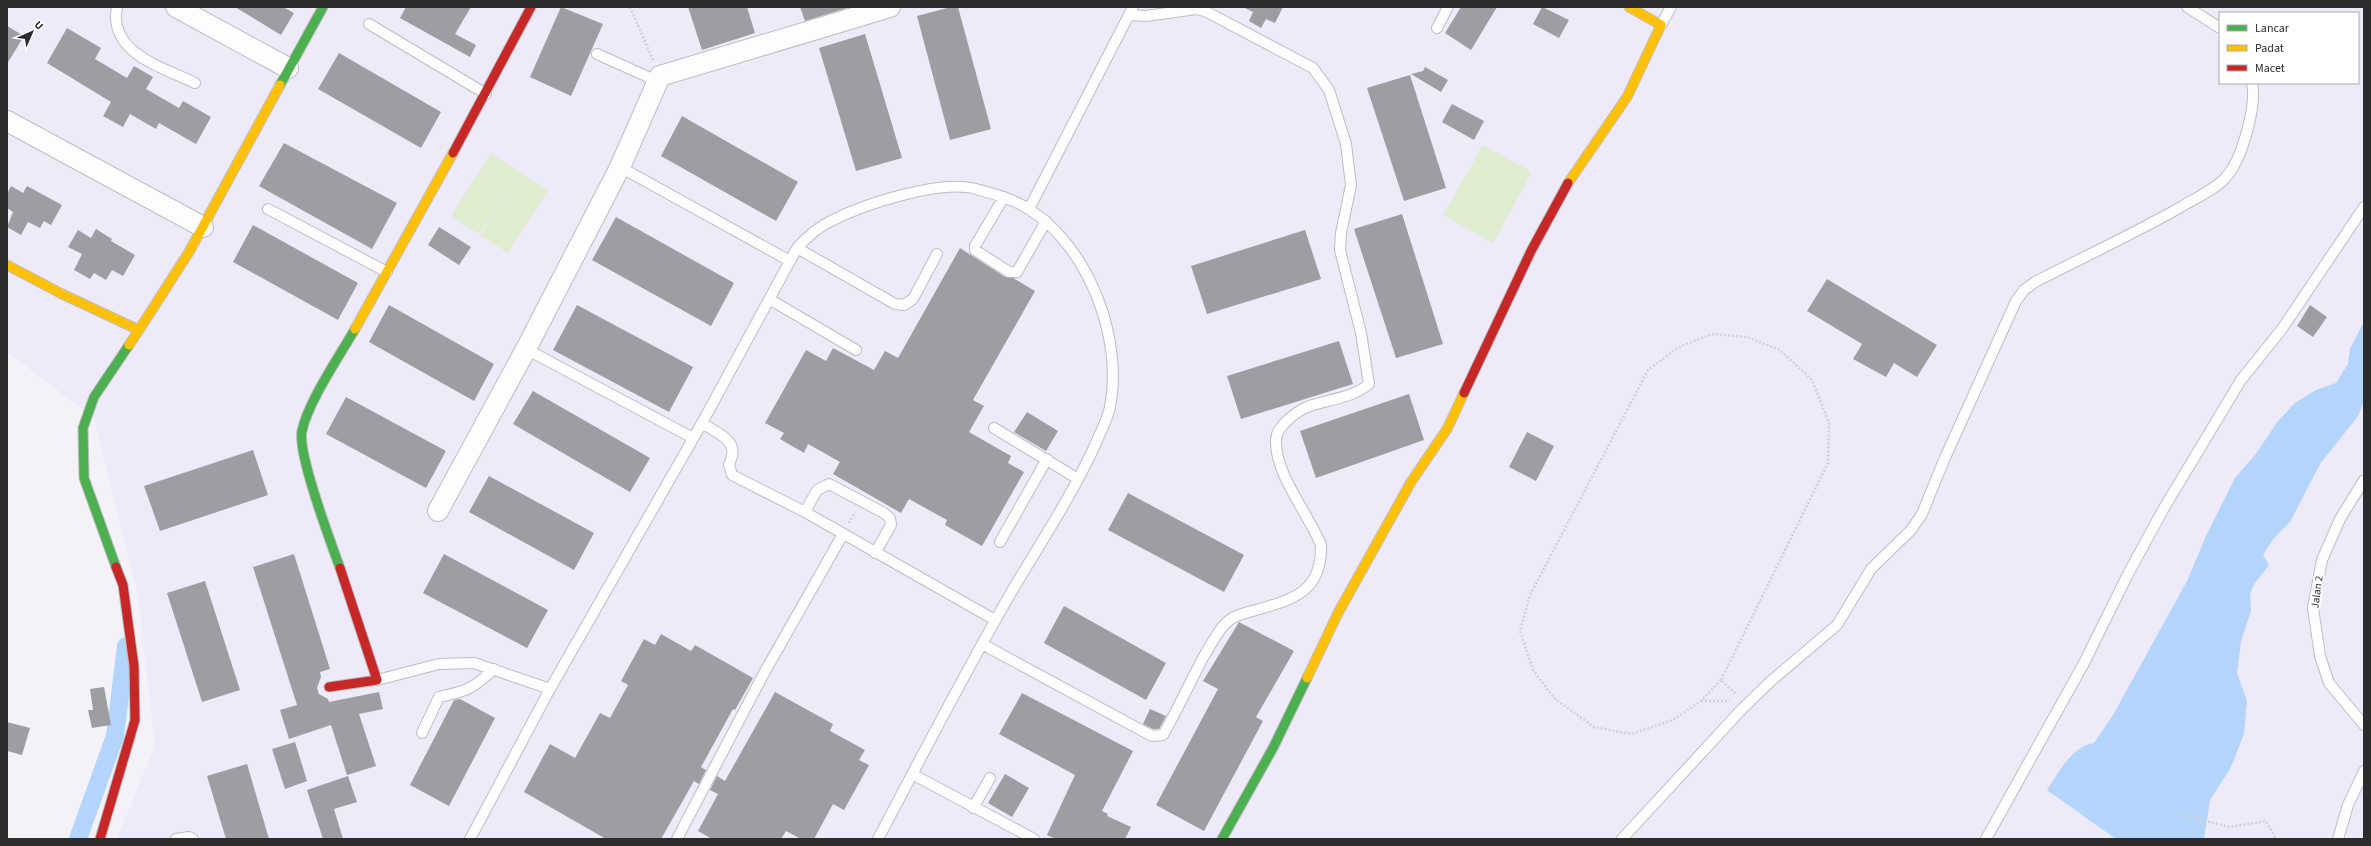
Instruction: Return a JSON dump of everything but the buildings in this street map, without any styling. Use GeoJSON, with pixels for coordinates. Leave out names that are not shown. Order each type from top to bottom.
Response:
{"type":"FeatureCollection","features":[{"type":"Feature","properties":{"kind":"street"},"geometry":{"type":"LineString","coordinates":[[176,7],[288,68]]}},
{"type":"Feature","properties":{"kind":"street"},"geometry":{"type":"LineString","coordinates":[[100,839],[135,720],[134,666],[123,585],[84,478],[83,428],[94,397],[161,298],[204,227],[288,68],[323,7]]}},
{"type":"Feature","properties":{"kind":"street"},"geometry":{"type":"LineString","coordinates":[[329,687],[377,680],[306,466],[301,433],[308,413],[486,94],[531,7]]}},
{"type":"Feature","properties":{"kind":"street"},"geometry":{"type":"LineString","coordinates":[[438,511],[526,349],[620,166],[658,78],[890,7]]}},
{"type":"Feature","properties":{"kind":"street"},"geometry":{"type":"LineString","coordinates":[[1222,839],[1273,748],[1346,599],[1411,482],[1447,429],[1531,251],[1569,181],[1627,97],[1661,25],[1629,7]]}},
{"type":"Feature","properties":{"kind":"street"},"geometry":{"type":"LineString","coordinates":[[7,121],[204,227]]}},
{"type":"Feature","properties":{"kind":"street"},"geometry":{"type":"LineString","coordinates":[[7,265],[62,294],[139,330]]}},
{"type":"Feature","properties":{"kind":"lane"},"geometry":{"type":"LineString","coordinates":[[117,7],[114,21],[119,34],[137,55],[195,82]]}},
{"type":"Feature","properties":{"kind":"lane"},"geometry":{"type":"LineString","coordinates":[[1437,28],[1448,7]]}},
{"type":"Feature","properties":{"kind":"lane"},"geometry":{"type":"LineString","coordinates":[[1661,25],[1671,7]]}},
{"type":"Feature","properties":{"kind":"lane"},"geometry":{"type":"LineString","coordinates":[[2187,7],[2219,27]]}},
{"type":"Feature","properties":{"kind":"lane"},"geometry":{"type":"LineString","coordinates":[[982,644],[1152,736],[1163,735],[1212,643],[1225,624],[1234,617],[1296,596],[1306,591],[1316,578],[1321,555],[1321,545],[1280,464],[1276,438],[1284,424],[1306,408],[1360,391],[1369,384],[1361,333],[1340,250],[1341,233],[1352,185],[1346,144],[1329,90],[1313,68],[1205,11],[1196,9],[1146,16],[1131,11],[1029,209]]}},
{"type":"Feature","properties":{"kind":"lane"},"geometry":{"type":"LineString","coordinates":[[369,24],[486,94]]}},
{"type":"Feature","properties":{"kind":"lane"},"geometry":{"type":"LineString","coordinates":[[596,54],[658,78]]}},
{"type":"Feature","properties":{"kind":"lane"},"geometry":{"type":"LineString","coordinates":[[1622,839],[1743,705],[1838,625],[1871,569],[1915,524],[1922,514],[1944,460],[2016,301],[2024,290],[2035,282],[2129,236],[2212,188],[2227,177],[2239,155],[2247,128],[2254,94],[2252,84]]}},
{"type":"Feature","properties":{"kind":"lane"},"geometry":{"type":"LineString","coordinates":[[620,166],[790,261]]}},
{"type":"Feature","properties":{"kind":"lane"},"geometry":{"type":"LineString","coordinates":[[470,839],[550,689],[702,423],[797,248],[809,235],[829,221],[862,208],[936,187],[964,185],[1004,197],[1029,209],[1046,221],[1083,264],[1108,328],[1114,371],[1109,412],[1078,479],[995,620],[878,839]]}},
{"type":"Feature","properties":{"kind":"lane"},"geometry":{"type":"LineString","coordinates":[[1004,197],[975,250],[1009,272],[1017,272],[1046,221]]}},
{"type":"Feature","properties":{"kind":"lane"},"geometry":{"type":"LineString","coordinates":[[1986,839],[2084,663],[2128,574],[2164,508],[2241,380],[2282,329],[2364,207]]}},
{"type":"Feature","properties":{"kind":"lane"},"geometry":{"type":"LineString","coordinates":[[268,209],[387,272]]}},
{"type":"Feature","properties":{"kind":"lane"},"geometry":{"type":"LineString","coordinates":[[797,248],[895,304],[904,305],[913,299],[937,254]]}},
{"type":"Feature","properties":{"kind":"lane"},"geometry":{"type":"LineString","coordinates":[[769,299],[856,350]]}},
{"type":"Feature","properties":{"kind":"lane"},"geometry":{"type":"LineString","coordinates":[[526,349],[693,438]]}},
{"type":"Feature","properties":{"kind":"lane"},"geometry":{"type":"LineString","coordinates":[[702,423],[733,446],[734,454],[729,464],[732,475],[805,512],[995,620]]}},
{"type":"Feature","properties":{"kind":"lane"},"geometry":{"type":"LineString","coordinates":[[994,428],[1078,479]]}},
{"type":"Feature","properties":{"kind":"lane"},"geometry":{"type":"LineString","coordinates":[[1000,542],[1047,459]]}},
{"type":"Feature","properties":{"kind":"lane","name":"Jalan 2"},"geometry":{"type":"LineString","coordinates":[[2364,480],[2340,519],[2322,560],[2313,608],[2320,656],[2329,683],[2364,725]]}},
{"type":"Feature","properties":{"kind":"lane"},"geometry":{"type":"LineString","coordinates":[[805,512],[817,490],[829,484],[884,513],[890,518],[891,526],[875,553]]}},
{"type":"Feature","properties":{"kind":"lane"},"geometry":{"type":"LineString","coordinates":[[677,839],[762,675],[842,534]]}},
{"type":"Feature","properties":{"kind":"lane"},"geometry":{"type":"LineString","coordinates":[[377,680],[439,664],[474,663],[550,689]]}},
{"type":"Feature","properties":{"kind":"lane"},"geometry":{"type":"LineString","coordinates":[[422,733],[439,696],[466,691],[477,686],[494,669]]}},
{"type":"Feature","properties":{"kind":"lane"},"geometry":{"type":"LineString","coordinates":[[2338,839],[2348,805],[2361,787],[2364,771]]}},
{"type":"Feature","properties":{"kind":"lane"},"geometry":{"type":"LineString","coordinates":[[912,774],[973,808],[1034,839]]}},
{"type":"Feature","properties":{"kind":"lane"},"geometry":{"type":"LineString","coordinates":[[973,808],[990,778]]}},
{"type":"Feature","properties":{"kind":"lane"},"geometry":{"type":"LineString","coordinates":[[176,839],[189,837],[193,839]]}},
{"type":"Feature","properties":{"kind":"path"},"geometry":{"type":"LineString","coordinates":[[630,7],[658,78]]}},
{"type":"Feature","properties":{"kind":"path"},"geometry":{"type":"LineString","coordinates":[[1712,334],[1747,337],[1780,350],[1812,380],[1829,423],[1828,463],[1721,680],[1700,701],[1673,720],[1631,734],[1594,727],[1554,698],[1533,670],[1520,631],[1530,595],[1648,370],[1679,348],[1712,334]]}},
{"type":"Feature","properties":{"kind":"path"},"geometry":{"type":"LineString","coordinates":[[842,534],[862,501]]}},
{"type":"Feature","properties":{"kind":"path"},"geometry":{"type":"LineString","coordinates":[[1721,680],[1743,705]]}},
{"type":"Feature","properties":{"kind":"path"},"geometry":{"type":"LineString","coordinates":[[1700,701],[1743,705]]}},
{"type":"Feature","properties":{"kind":"path"},"geometry":{"type":"LineString","coordinates":[[2177,814],[2230,827],[2266,821],[2276,839]]}},
{"type":"Feature","properties":{"kind":"shaded area"},"geometry":{"type":"Polygon","coordinates":[[[7,7],[2364,7],[2364,839],[117,839],[155,745],[138,596],[94,418],[7,352],[7,7]]]}},
{"type":"Feature","properties":{"kind":"green space"},"geometry":{"type":"Polygon","coordinates":[[[1483,145],[1532,172],[1493,243],[1443,215],[1483,145]]]}},
{"type":"Feature","properties":{"kind":"green space"},"geometry":{"type":"Polygon","coordinates":[[[491,153],[520,172],[479,234],[451,216],[491,153]]]}},
{"type":"Feature","properties":{"kind":"green space"},"geometry":{"type":"Polygon","coordinates":[[[520,172],[548,190],[508,253],[480,235],[520,172]]]}},
{"type":"Feature","properties":{"kind":"water"},"geometry":{"type":"Polygon","coordinates":[[[2364,321],[2364,401],[2358,416],[2320,464],[2290,522],[2274,538],[2263,555],[2269,565],[2255,583],[2250,594],[2251,611],[2241,641],[2237,673],[2247,701],[2244,734],[2230,769],[2210,800],[2204,839],[2116,839],[2047,790],[2061,768],[2073,754],[2086,745],[2094,743],[2113,715],[2187,581],[2206,536],[2235,478],[2255,455],[2278,421],[2295,403],[2316,390],[2336,383],[2348,364],[2350,349],[2364,321]]]}},
{"type":"Feature","properties":{"kind":"waterway"},"geometry":{"type":"LineString","coordinates":[[78,839],[115,736],[126,646]]}},
{"type":"Feature","properties":{"kind":"traffic: fast"},"geometry":{"type":"LineString","coordinates":[[280,85],[323,7]]}},
{"type":"Feature","properties":{"kind":"traffic: fast"},"geometry":{"type":"LineString","coordinates":[[340,568],[309,477],[302,442],[302,431],[305,419],[317,393],[355,329]]}},
{"type":"Feature","properties":{"kind":"traffic: fast"},"geometry":{"type":"LineString","coordinates":[[116,567],[84,478],[83,428],[94,397],[129,345]]}},
{"type":"Feature","properties":{"kind":"traffic: fast"},"geometry":{"type":"LineString","coordinates":[[1222,839],[1273,748],[1307,678]]}},
{"type":"Feature","properties":{"kind":"traffic: slow"},"geometry":{"type":"LineString","coordinates":[[1568,183],[1627,97],[1661,25],[1629,7]]}},
{"type":"Feature","properties":{"kind":"traffic: slow"},"geometry":{"type":"LineString","coordinates":[[139,330],[189,252],[280,85]]}},
{"type":"Feature","properties":{"kind":"traffic: slow"},"geometry":{"type":"LineString","coordinates":[[355,329],[453,153]]}},
{"type":"Feature","properties":{"kind":"traffic: slow"},"geometry":{"type":"LineString","coordinates":[[7,265],[62,294],[139,330],[129,345]]}},
{"type":"Feature","properties":{"kind":"traffic: slow"},"geometry":{"type":"LineString","coordinates":[[1307,678],[1338,613],[1411,482],[1447,429],[1464,393]]}},
{"type":"Feature","properties":{"kind":"traffic: jam"},"geometry":{"type":"LineString","coordinates":[[453,153],[531,7]]}},
{"type":"Feature","properties":{"kind":"traffic: jam"},"geometry":{"type":"LineString","coordinates":[[1464,393],[1531,251],[1568,183]]}},
{"type":"Feature","properties":{"kind":"traffic: jam"},"geometry":{"type":"LineString","coordinates":[[100,839],[135,720],[134,666],[123,585],[116,567]]}},
{"type":"Feature","properties":{"kind":"traffic: jam"},"geometry":{"type":"LineString","coordinates":[[329,687],[377,680],[340,568]]}}]}
